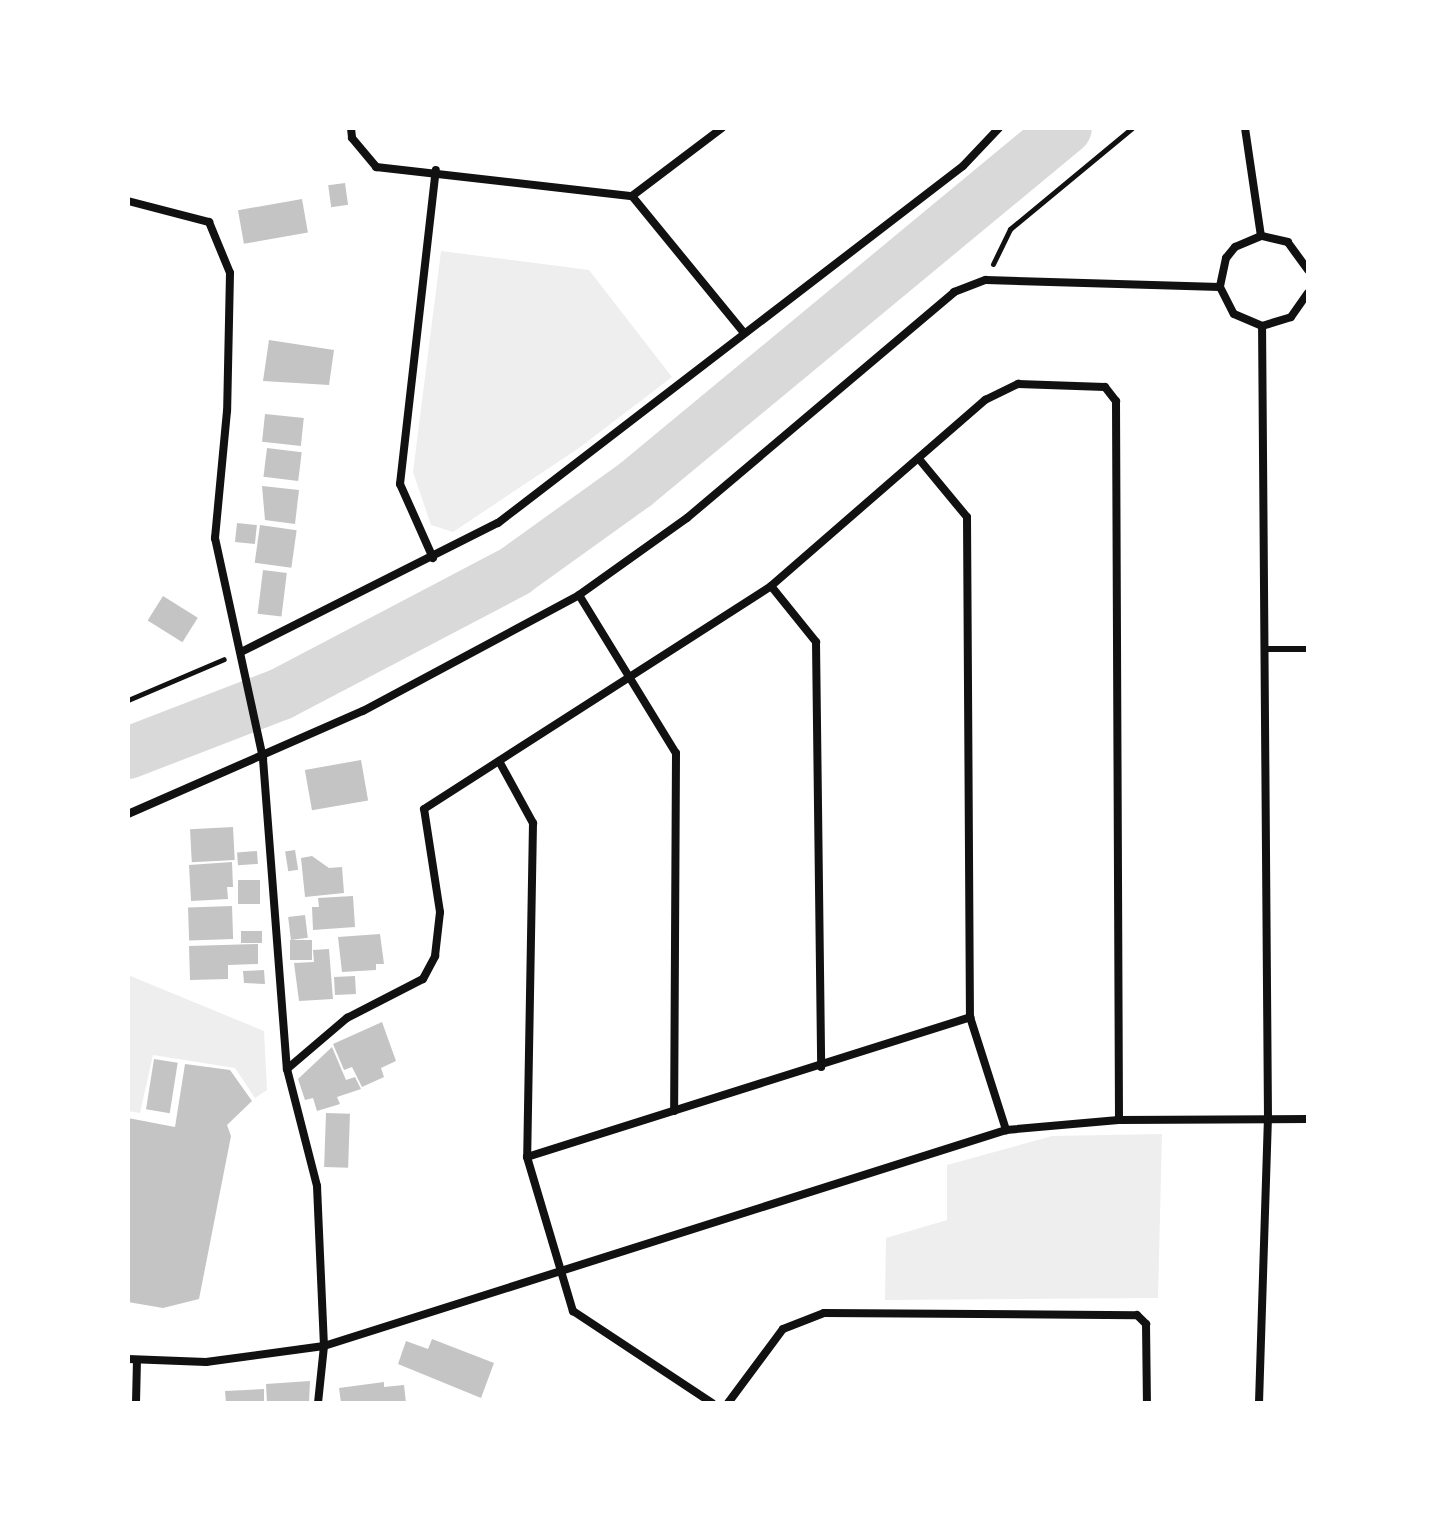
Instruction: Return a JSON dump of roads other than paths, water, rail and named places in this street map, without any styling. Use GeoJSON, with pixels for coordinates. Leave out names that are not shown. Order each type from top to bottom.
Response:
{"type":"FeatureCollection","features":[{"type":"Feature","properties":{"kind":"street"},"geometry":{"type":"LineString","coordinates":[[351,128],[352,138],[376,167],[436,170],[632,196],[744,333]]}},
{"type":"Feature","properties":{"kind":"street"},"geometry":{"type":"LineString","coordinates":[[632,196],[722,128]]}},
{"type":"Feature","properties":{"kind":"street"},"geometry":{"type":"LineString","coordinates":[[243,651],[498,523],[963,166],[999,128]]}},
{"type":"Feature","properties":{"kind":"street"},"geometry":{"type":"LineString","coordinates":[[1245,128],[1261,236]]}},
{"type":"Feature","properties":{"kind":"street"},"geometry":{"type":"LineString","coordinates":[[433,558],[400,484],[436,170]]}},
{"type":"Feature","properties":{"kind":"street"},"geometry":{"type":"LineString","coordinates":[[128,201],[209,222],[230,273],[227,411],[215,538],[243,651],[263,759],[287,1069],[317,1186],[324,1346],[318,1403]]}},
{"type":"Feature","properties":{"kind":"street"},"geometry":{"type":"LineString","coordinates":[[1308,270],[1288,242],[1261,236],[1235,247],[1226,258],[1220,287],[1234,314],[1262,326],[1291,317],[1308,293]]}},
{"type":"Feature","properties":{"kind":"street"},"geometry":{"type":"LineString","coordinates":[[128,814],[263,759],[457,665],[579,595],[687,518],[954,292],[986,280],[1220,287]]}},
{"type":"Feature","properties":{"kind":"street"},"geometry":{"type":"LineString","coordinates":[[1259,1403],[1268,1119],[1268,649],[1262,326]]}},
{"type":"Feature","properties":{"kind":"street"},"geometry":{"type":"LineString","coordinates":[[287,1069],[347,1018],[423,979],[435,956],[440,912],[424,809],[633,679],[771,586],[985,400],[1018,384],[1105,387],[1116,401],[1119,1120]]}},
{"type":"Feature","properties":{"kind":"street"},"geometry":{"type":"LineString","coordinates":[[919,459],[967,517],[970,1017],[1006,1130]]}},
{"type":"Feature","properties":{"kind":"street"},"geometry":{"type":"LineString","coordinates":[[771,586],[816,642],[821,1067]]}},
{"type":"Feature","properties":{"kind":"street"},"geometry":{"type":"LineString","coordinates":[[579,595],[676,753],[674,1111]]}},
{"type":"Feature","properties":{"kind":"street"},"geometry":{"type":"LineString","coordinates":[[499,761],[533,823],[527,1157],[573,1311],[712,1403]]}},
{"type":"Feature","properties":{"kind":"street"},"geometry":{"type":"LineString","coordinates":[[527,1157],[821,1067],[970,1017]]}},
{"type":"Feature","properties":{"kind":"street"},"geometry":{"type":"LineString","coordinates":[[136,1403],[132,1359],[206,1362],[324,1346],[1006,1130],[1119,1120],[1308,1119]]}},
{"type":"Feature","properties":{"kind":"street"},"geometry":{"type":"LineString","coordinates":[[728,1403],[783,1329],[824,1313],[1137,1315],[1146,1324],[1147,1403]]}},
{"type":"Feature","properties":{"kind":"lane"},"geometry":{"type":"LineString","coordinates":[[1268,649],[1308,649]]}},
{"type":"Feature","properties":{"kind":"waterway"},"geometry":{"type":"LineString","coordinates":[[128,753],[281,694],[515,571],[636,484],[1066,128]]}}]}
